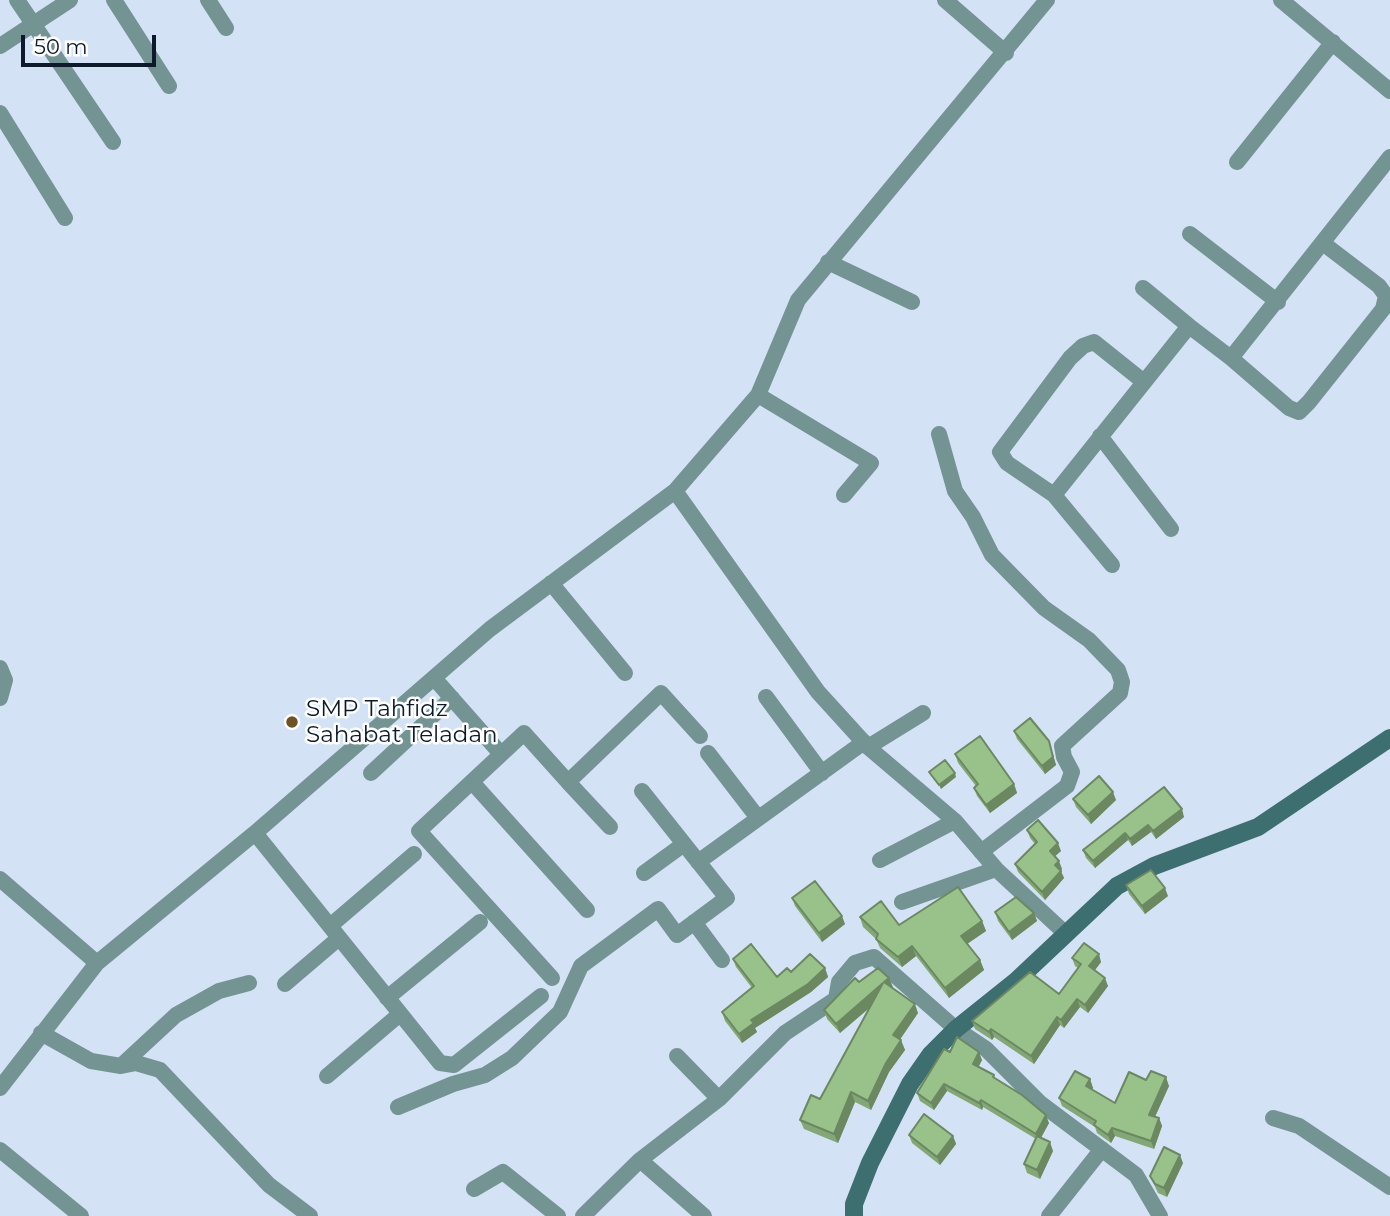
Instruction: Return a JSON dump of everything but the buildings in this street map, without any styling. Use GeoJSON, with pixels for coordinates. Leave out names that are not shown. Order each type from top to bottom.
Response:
{"type":"FeatureCollection","features":[{"type":"Feature","properties":{"kind":"street"},"geometry":{"type":"LineString","coordinates":[[17,0],[113,142]]}},
{"type":"Feature","properties":{"kind":"street"},"geometry":{"type":"LineString","coordinates":[[0,46],[70,0]]}},
{"type":"Feature","properties":{"kind":"street"},"geometry":{"type":"LineString","coordinates":[[114,0],[169,86]]}},
{"type":"Feature","properties":{"kind":"street"},"geometry":{"type":"LineString","coordinates":[[208,0],[226,28]]}},
{"type":"Feature","properties":{"kind":"street"},"geometry":{"type":"LineString","coordinates":[[945,0],[1006,53]]}},
{"type":"Feature","properties":{"kind":"street"},"geometry":{"type":"LineString","coordinates":[[0,1087],[97,963],[255,833],[490,629],[675,491],[758,395],[798,300],[1006,53],[1047,0]]}},
{"type":"Feature","properties":{"kind":"street"},"geometry":{"type":"LineString","coordinates":[[1281,0],[1302,6],[1333,42],[1390,91]]}},
{"type":"Feature","properties":{"kind":"street"},"geometry":{"type":"LineString","coordinates":[[1237,162],[1333,42]]}},
{"type":"Feature","properties":{"kind":"street"},"geometry":{"type":"LineString","coordinates":[[0,113],[65,218]]}},
{"type":"Feature","properties":{"kind":"street"},"geometry":{"type":"LineString","coordinates":[[1231,358],[1324,244],[1390,157]]}},
{"type":"Feature","properties":{"kind":"street"},"geometry":{"type":"LineString","coordinates":[[1190,234],[1278,302]]}},
{"type":"Feature","properties":{"kind":"street"},"geometry":{"type":"LineString","coordinates":[[1143,288],[1289,408],[1299,412],[1383,309],[1386,296],[1379,286],[1324,244]]}},
{"type":"Feature","properties":{"kind":"street"},"geometry":{"type":"LineString","coordinates":[[828,262],[912,302]]}},
{"type":"Feature","properties":{"kind":"street"},"geometry":{"type":"LineString","coordinates":[[1055,495],[1189,326]]}},
{"type":"Feature","properties":{"kind":"street"},"geometry":{"type":"LineString","coordinates":[[1112,565],[1055,495],[1007,463],[1000,453],[1070,358],[1094,342],[1144,382]]}},
{"type":"Feature","properties":{"kind":"street"},"geometry":{"type":"LineString","coordinates":[[758,395],[871,463],[844,495]]}},
{"type":"Feature","properties":{"kind":"street"},"geometry":{"type":"LineString","coordinates":[[939,434],[955,491],[973,517],[992,555],[1044,608],[1089,640],[1118,670],[1122,682],[1120,693],[1062,747],[1072,772],[1067,786],[981,852]]}},
{"type":"Feature","properties":{"kind":"street"},"geometry":{"type":"LineString","coordinates":[[1100,436],[1171,529]]}},
{"type":"Feature","properties":{"kind":"street"},"geometry":{"type":"LineString","coordinates":[[675,491],[818,692],[866,745],[955,821],[996,869],[1065,933]]}},
{"type":"Feature","properties":{"kind":"street"},"geometry":{"type":"LineString","coordinates":[[551,583],[625,673]]}},
{"type":"Feature","properties":{"kind":"street"},"geometry":{"type":"LineString","coordinates":[[0,668],[5,680],[0,698]]}},
{"type":"Feature","properties":{"kind":"street"},"geometry":{"type":"LineString","coordinates":[[434,678],[501,754]]}},
{"type":"Feature","properties":{"kind":"street"},"geometry":{"type":"LineString","coordinates":[[568,782],[662,693],[700,736]]}},
{"type":"Feature","properties":{"kind":"street"},"geometry":{"type":"LineString","coordinates":[[766,696],[822,773]]}},
{"type":"Feature","properties":{"kind":"street"},"geometry":{"type":"LineString","coordinates":[[371,773],[452,698]]}},
{"type":"Feature","properties":{"kind":"street"},"geometry":{"type":"LineString","coordinates":[[698,862],[822,773],[923,713]]}},
{"type":"Feature","properties":{"kind":"street"},"geometry":{"type":"LineString","coordinates":[[552,978],[419,831],[524,733],[610,827]]}},
{"type":"Feature","properties":{"kind":"street"},"geometry":{"type":"LineString","coordinates":[[854,1216],[855,1204],[870,1163],[910,1084],[931,1054],[956,1029],[1016,981],[1117,886],[1154,866],[1258,827],[1390,738]]}},
{"type":"Feature","properties":{"kind":"street"},"geometry":{"type":"LineString","coordinates":[[708,752],[758,818]]}},
{"type":"Feature","properties":{"kind":"street"},"geometry":{"type":"LineString","coordinates":[[472,782],[587,910]]}},
{"type":"Feature","properties":{"kind":"street"},"geometry":{"type":"LineString","coordinates":[[398,1107],[453,1084],[485,1075],[512,1058],[560,1012],[582,966],[658,909],[677,935],[727,898],[642,792]]}},
{"type":"Feature","properties":{"kind":"street"},"geometry":{"type":"LineString","coordinates":[[880,860],[955,821]]}},
{"type":"Feature","properties":{"kind":"street"},"geometry":{"type":"LineString","coordinates":[[255,833],[440,1063],[450,1066],[541,996]]}},
{"type":"Feature","properties":{"kind":"street"},"geometry":{"type":"LineString","coordinates":[[645,873],[684,844]]}},
{"type":"Feature","properties":{"kind":"street"},"geometry":{"type":"LineString","coordinates":[[285,984],[414,854]]}},
{"type":"Feature","properties":{"kind":"street"},"geometry":{"type":"LineString","coordinates":[[902,902],[996,869]]}},
{"type":"Feature","properties":{"kind":"street"},"geometry":{"type":"LineString","coordinates":[[0,878],[97,963]]}},
{"type":"Feature","properties":{"kind":"street"},"geometry":{"type":"LineString","coordinates":[[387,998],[480,922]]}},
{"type":"Feature","properties":{"kind":"street"},"geometry":{"type":"LineString","coordinates":[[694,922],[722,960]]}},
{"type":"Feature","properties":{"kind":"street"},"geometry":{"type":"LineString","coordinates":[[583,1216],[640,1160],[719,1099],[739,1076],[785,1033],[836,999],[842,977],[855,963],[867,957],[878,959],[956,1029],[986,1049],[1040,1103],[1136,1175],[1160,1216]]}},
{"type":"Feature","properties":{"kind":"street"},"geometry":{"type":"LineString","coordinates":[[121,1066],[176,1014],[219,991],[249,983]]}},
{"type":"Feature","properties":{"kind":"street"},"geometry":{"type":"LineString","coordinates":[[327,1076],[400,1014]]}},
{"type":"Feature","properties":{"kind":"street"},"geometry":{"type":"LineString","coordinates":[[41,1032],[90,1061],[121,1066],[145,1064],[167,1076],[269,1185],[310,1216]]}},
{"type":"Feature","properties":{"kind":"street"},"geometry":{"type":"LineString","coordinates":[[677,1056],[719,1099]]}},
{"type":"Feature","properties":{"kind":"street"},"geometry":{"type":"LineString","coordinates":[[1273,1118],[1299,1126],[1390,1186]]}},
{"type":"Feature","properties":{"kind":"street"},"geometry":{"type":"LineString","coordinates":[[1049,1216],[1102,1149]]}},
{"type":"Feature","properties":{"kind":"street"},"geometry":{"type":"LineString","coordinates":[[0,1150],[81,1216]]}},
{"type":"Feature","properties":{"kind":"street"},"geometry":{"type":"LineString","coordinates":[[640,1160],[704,1216]]}},
{"type":"Feature","properties":{"kind":"street"},"geometry":{"type":"LineString","coordinates":[[474,1189],[502,1172],[558,1216]]}},
{"type":"Feature","properties":{"kind":"place","name":"SMP Tahfidz Sahabat Teladan"},"geometry":{"type":"Point","coordinates":[292,722]}}]}
